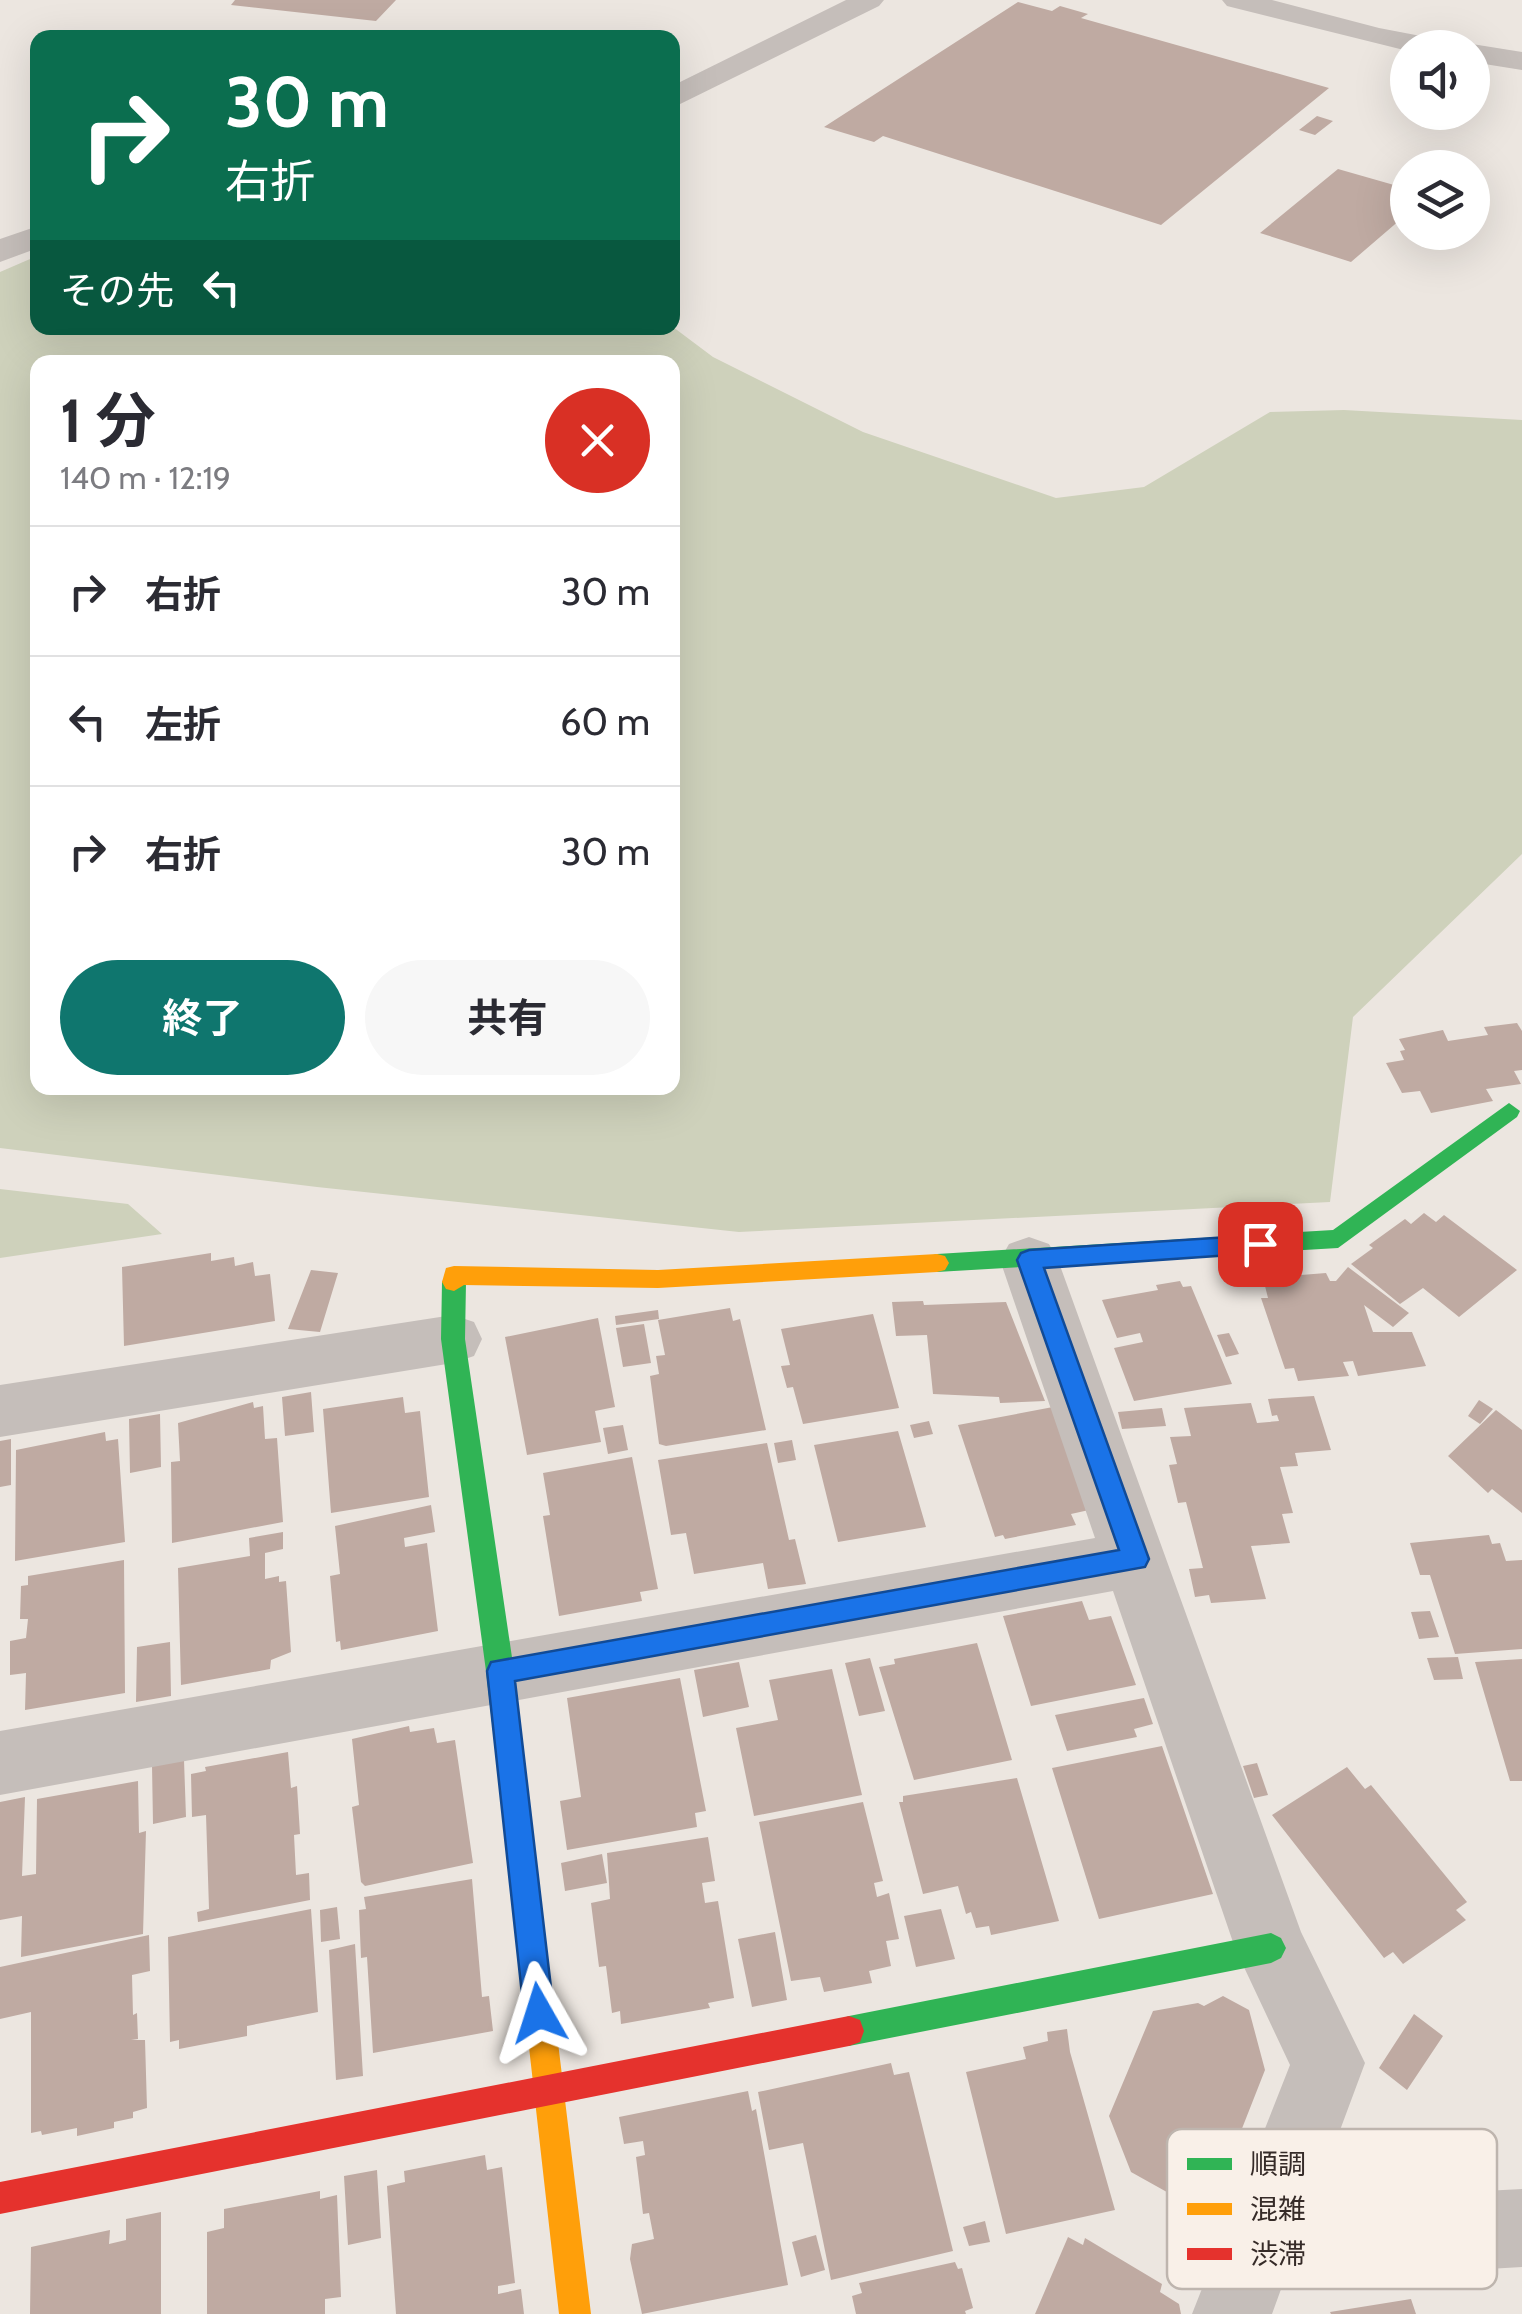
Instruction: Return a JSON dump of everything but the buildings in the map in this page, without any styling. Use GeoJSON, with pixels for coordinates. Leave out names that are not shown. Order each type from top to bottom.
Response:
{"type":"FeatureCollection","features":[{"type":"Feature","properties":{"kind":"street"},"geometry":{"type":"LineString","coordinates":[[680,96],[869,0]]}},
{"type":"Feature","properties":{"kind":"street"},"geometry":{"type":"LineString","coordinates":[[1237,0],[1390,39]]}},
{"type":"Feature","properties":{"kind":"street"},"geometry":{"type":"LineString","coordinates":[[1490,55],[1522,60]]}},
{"type":"Feature","properties":{"kind":"street"},"geometry":{"type":"LineString","coordinates":[[0,251],[30,239]]}},
{"type":"Feature","properties":{"kind":"street"},"geometry":{"type":"LineString","coordinates":[[574,2314],[500,1671],[453,1339],[454,1275],[658,1279],[1338,1239],[1510,1112]]}},
{"type":"Feature","properties":{"kind":"street"},"geometry":{"type":"LineString","coordinates":[[1029,1260],[1271,1948],[1328,2063],[1303,2129]]}},
{"type":"Feature","properties":{"kind":"street"},"geometry":{"type":"LineString","coordinates":[[0,1411],[453,1339]]}},
{"type":"Feature","properties":{"kind":"street"},"geometry":{"type":"LineString","coordinates":[[0,1763],[1136,1559]]}},
{"type":"Feature","properties":{"kind":"street"},"geometry":{"type":"LineString","coordinates":[[0,2198],[1271,1948]]}},
{"type":"Feature","properties":{"kind":"street"},"geometry":{"type":"LineString","coordinates":[[1497,2229],[1522,2228]]}},
{"type":"Feature","properties":{"kind":"street"},"geometry":{"type":"LineString","coordinates":[[1232,2314],[1242,2289]]}},
{"type":"Feature","properties":{"kind":"green space"},"geometry":{"type":"Polygon","coordinates":[[[30,259],[30,335],[680,332],[713,357],[863,432],[1056,498],[1144,487],[1270,412],[1344,410],[1522,420],[1522,854],[1353,1017],[1330,1202],[739,1232],[0,1148],[0,272],[30,259]]]}},
{"type":"Feature","properties":{"kind":"green space"},"geometry":{"type":"Polygon","coordinates":[[[0,1189],[128,1204],[162,1234],[0,1258],[0,1189]]]}},
{"type":"Feature","properties":{"kind":"traffic: fast"},"geometry":{"type":"LineString","coordinates":[[937,1263],[1338,1239],[1509,1111]]}},
{"type":"Feature","properties":{"kind":"traffic: fast"},"geometry":{"type":"LineString","coordinates":[[454,1282],[453,1339],[500,1671],[524,1878]]}},
{"type":"Feature","properties":{"kind":"traffic: fast"},"geometry":{"type":"LineString","coordinates":[[849,2031],[1271,1948]]}},
{"type":"Feature","properties":{"kind":"traffic: slow"},"geometry":{"type":"LineString","coordinates":[[454,1282],[454,1275],[658,1279],[937,1263]]}},
{"type":"Feature","properties":{"kind":"traffic: slow"},"geometry":{"type":"LineString","coordinates":[[524,1878],[575,2314]]}},
{"type":"Feature","properties":{"kind":"traffic: jam"},"geometry":{"type":"LineString","coordinates":[[0,2198],[849,2031]]}},
{"type":"Feature","properties":{"kind":"route"},"geometry":{"type":"LineString","coordinates":[[539,2013],[500,1671],[1136,1559],[1029,1260],[1260,1244]]}}]}
